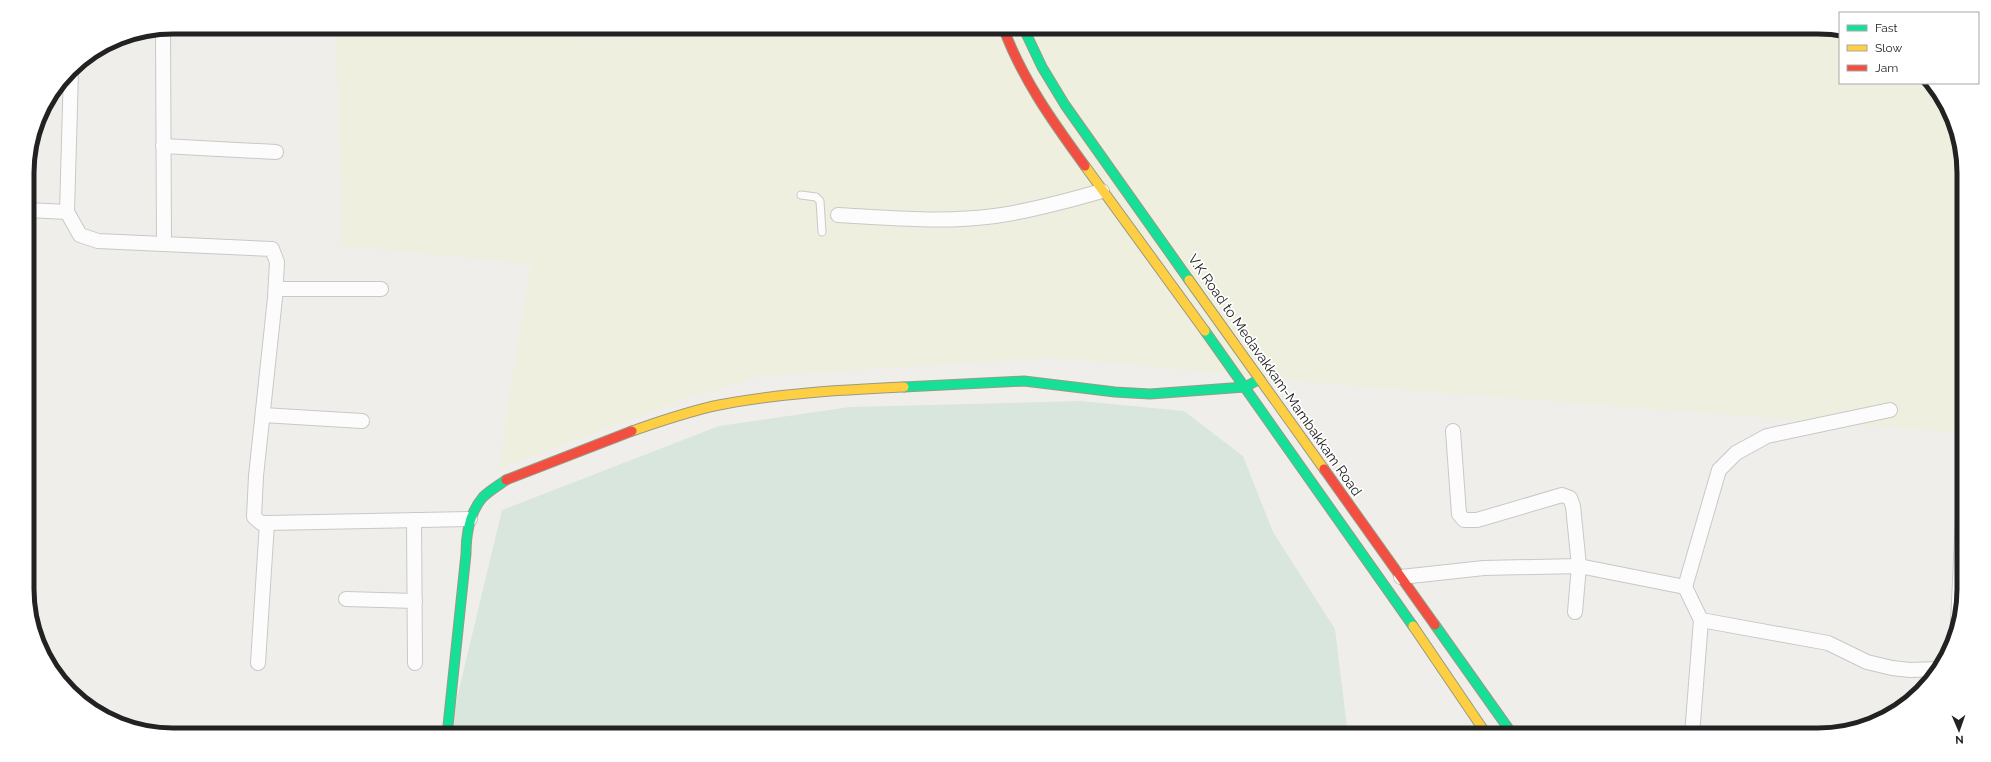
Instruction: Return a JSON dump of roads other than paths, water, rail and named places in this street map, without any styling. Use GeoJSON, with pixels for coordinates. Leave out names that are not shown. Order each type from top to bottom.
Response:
{"type":"FeatureCollection","features":[{"type":"Feature","properties":{"kind":"street"},"geometry":{"type":"LineString","coordinates":[[163,34],[164,244]]}},
{"type":"Feature","properties":{"kind":"street"},"geometry":{"type":"LineString","coordinates":[[1005,34],[1010,48],[1028,85],[1069,146],[1245,387],[1363,553],[1482,728]]}},
{"type":"Feature","properties":{"kind":"street","name":"V.K Road to Medavakkam-Mambakkam Road"},"geometry":{"type":"LineString","coordinates":[[1026,34],[1031,48],[1050,82],[1508,728]]}},
{"type":"Feature","properties":{"kind":"street"},"geometry":{"type":"LineString","coordinates":[[71,79],[67,212],[80,235],[98,241],[272,249],[278,262],[256,476],[254,517],[261,523],[470,519]]}},
{"type":"Feature","properties":{"kind":"street"},"geometry":{"type":"LineString","coordinates":[[163,146],[276,152]]}},
{"type":"Feature","properties":{"kind":"street"},"geometry":{"type":"LineString","coordinates":[[829,215],[939,220],[995,216],[1053,204],[1102,191]]}},
{"type":"Feature","properties":{"kind":"street"},"geometry":{"type":"LineString","coordinates":[[34,210],[67,212]]}},
{"type":"Feature","properties":{"kind":"street"},"geometry":{"type":"LineString","coordinates":[[276,289],[381,289]]}},
{"type":"Feature","properties":{"kind":"street"},"geometry":{"type":"LineString","coordinates":[[448,728],[466,554],[466,536],[470,519],[483,497],[506,480],[626,433],[682,414],[718,405],[757,399],[844,390],[1017,381],[1049,382],[1138,393],[1245,387],[1260,379]]}},
{"type":"Feature","properties":{"kind":"street"},"geometry":{"type":"LineString","coordinates":[[1693,728],[1701,620],[1685,587],[1718,470],[1736,453],[1767,436],[1890,410]]}},
{"type":"Feature","properties":{"kind":"street"},"geometry":{"type":"LineString","coordinates":[[263,415],[362,421]]}},
{"type":"Feature","properties":{"kind":"street"},"geometry":{"type":"LineString","coordinates":[[1453,431],[1459,514],[1464,520],[1477,520],[1562,495],[1570,498],[1573,506],[1579,566],[1576,612]]}},
{"type":"Feature","properties":{"kind":"street"},"geometry":{"type":"LineString","coordinates":[[414,520],[415,662]]}},
{"type":"Feature","properties":{"kind":"street"},"geometry":{"type":"LineString","coordinates":[[258,663],[267,523]]}},
{"type":"Feature","properties":{"kind":"street"},"geometry":{"type":"LineString","coordinates":[[1401,577],[1484,568],[1579,566],[1685,587]]}},
{"type":"Feature","properties":{"kind":"street"},"geometry":{"type":"LineString","coordinates":[[346,599],[415,601]]}},
{"type":"Feature","properties":{"kind":"street"},"geometry":{"type":"LineString","coordinates":[[1701,620],[1828,643],[1867,662],[1892,668],[1910,670],[1931,669]]}},
{"type":"Feature","properties":{"kind":"lane"},"geometry":{"type":"LineString","coordinates":[[801,195],[816,197],[829,215],[822,232]]}}]}
